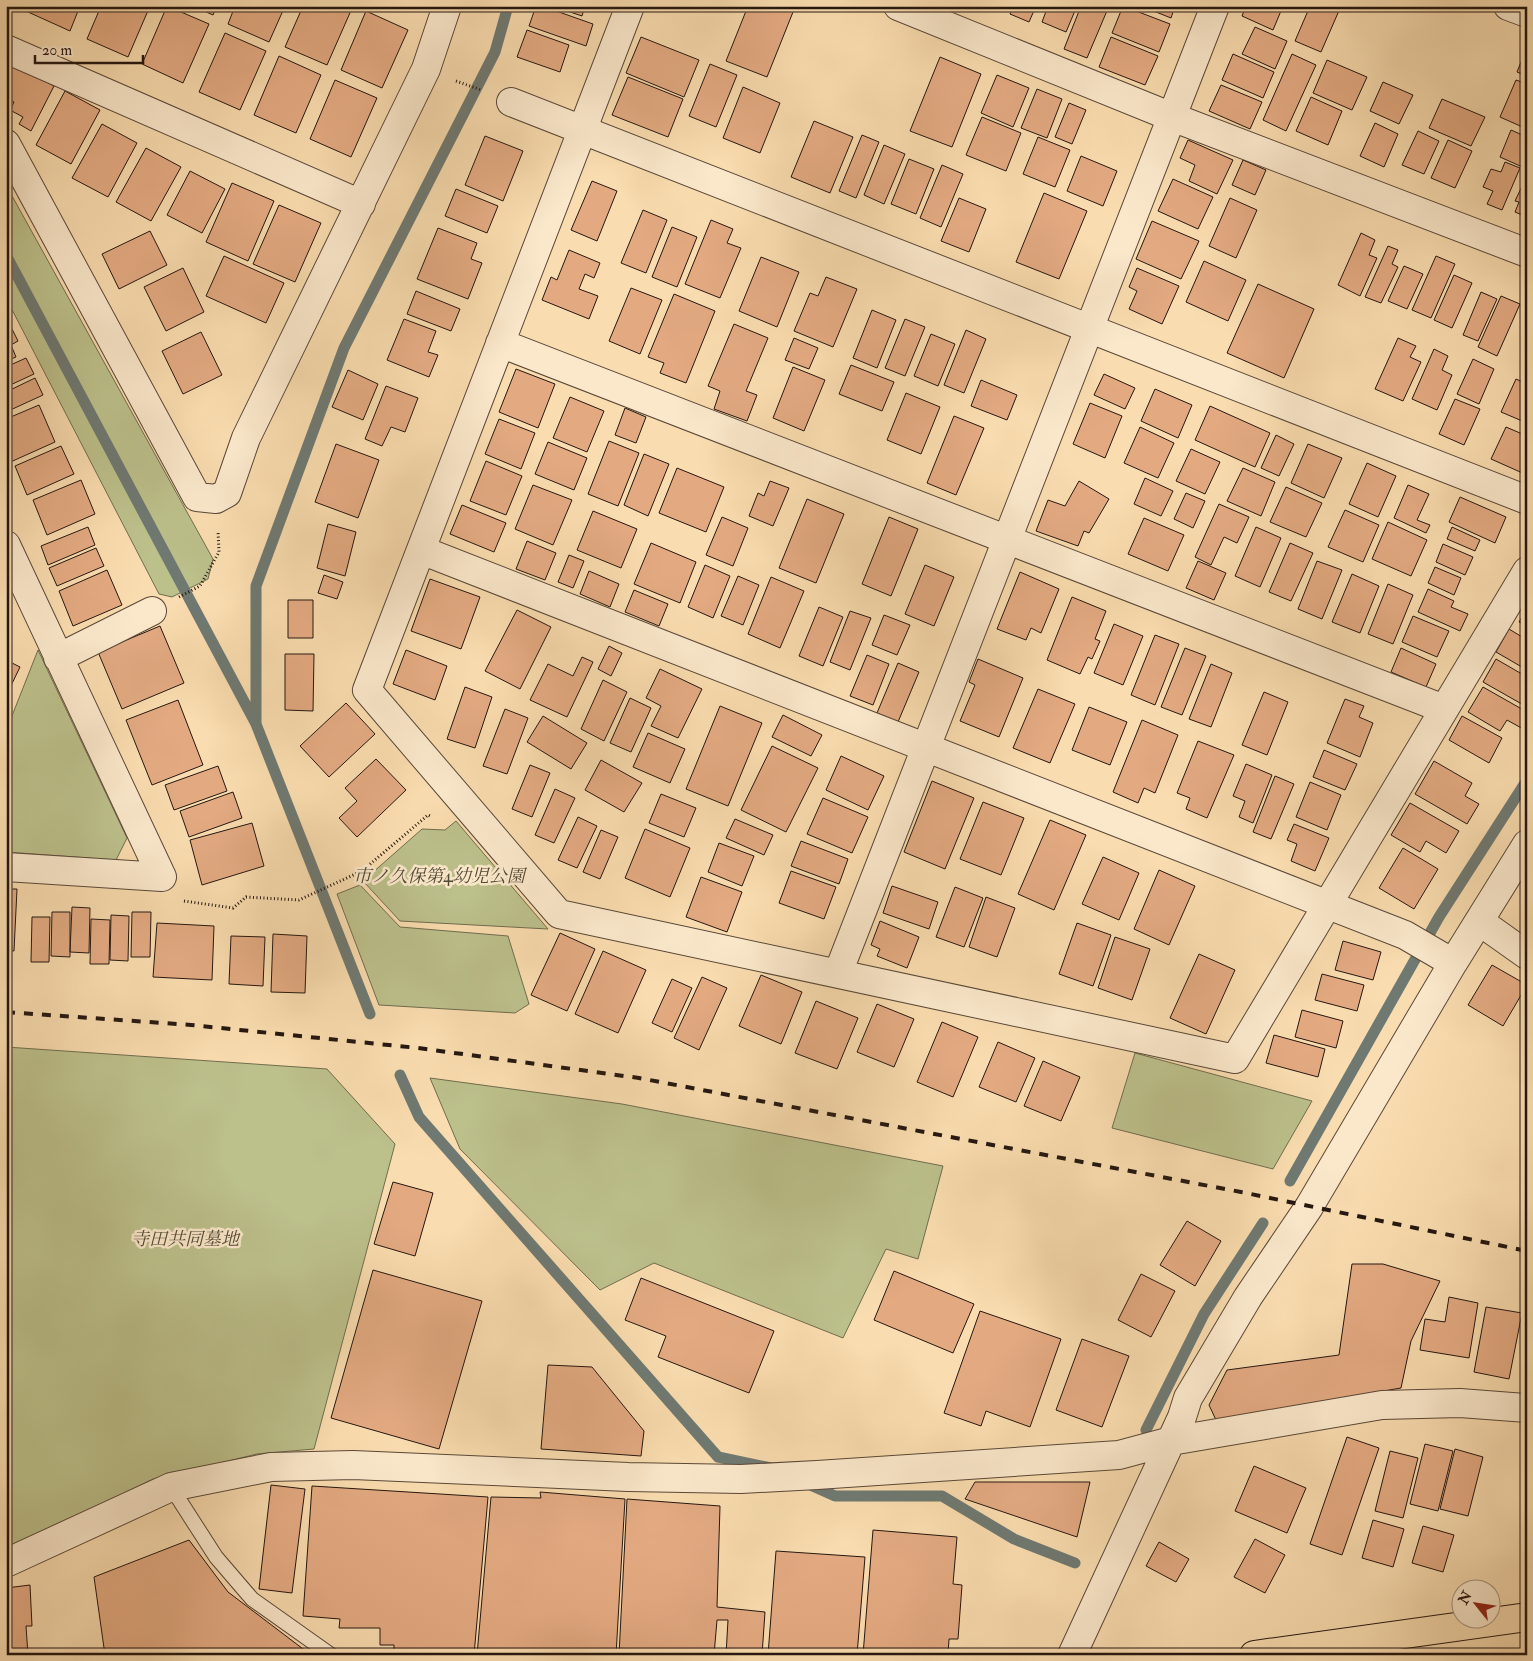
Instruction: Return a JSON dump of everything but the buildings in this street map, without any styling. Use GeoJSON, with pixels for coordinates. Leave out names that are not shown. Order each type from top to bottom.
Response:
{"type":"FeatureCollection","features":[{"type":"Feature","properties":{"kind":"main road"},"geometry":{"type":"LineString","coordinates":[[1254,1655],[1527,1617]]}},
{"type":"Feature","properties":{"kind":"street"},"geometry":{"type":"LineString","coordinates":[[630,6],[367,690],[559,914],[1235,1059],[1527,570]]}},
{"type":"Feature","properties":{"kind":"street"},"geometry":{"type":"LineString","coordinates":[[898,6],[1172,116],[1527,253]]}},
{"type":"Feature","properties":{"kind":"street"},"geometry":{"type":"LineString","coordinates":[[838,973],[1215,6]]}},
{"type":"Feature","properties":{"kind":"street"},"geometry":{"type":"LineString","coordinates":[[1508,6],[1527,13]]}},
{"type":"Feature","properties":{"kind":"street"},"geometry":{"type":"LineString","coordinates":[[6,144],[197,497],[216,499],[227,493],[246,438],[362,204],[426,69],[445,7]]}},
{"type":"Feature","properties":{"kind":"street"},"geometry":{"type":"LineString","coordinates":[[6,49],[362,204]]}},
{"type":"Feature","properties":{"kind":"street"},"geometry":{"type":"LineString","coordinates":[[511,102],[1527,500]]}},
{"type":"Feature","properties":{"kind":"street"},"geometry":{"type":"LineString","coordinates":[[500,343],[1444,709]]}},
{"type":"Feature","properties":{"kind":"street"},"geometry":{"type":"LineString","coordinates":[[6,545],[162,877],[6,867]]}},
{"type":"Feature","properties":{"kind":"street"},"geometry":{"type":"LineString","coordinates":[[421,550],[1405,935],[1453,963]]}},
{"type":"Feature","properties":{"kind":"street"},"geometry":{"type":"LineString","coordinates":[[58,658],[152,610]]}},
{"type":"Feature","properties":{"kind":"street"},"geometry":{"type":"LineString","coordinates":[[1072,1655],[1171,1441],[1188,1398],[1223,1337],[1310,1207],[1453,963],[1527,844]]}},
{"type":"Feature","properties":{"kind":"street"},"geometry":{"type":"LineString","coordinates":[[1479,921],[1527,955]]}},
{"type":"Feature","properties":{"kind":"street"},"geometry":{"type":"LineString","coordinates":[[6,1563],[170,1487],[271,1467],[335,1466],[741,1479],[1118,1455],[1171,1441],[1382,1405],[1460,1403],[1527,1408]]}},
{"type":"Feature","properties":{"kind":"lane"},"geometry":{"type":"LineString","coordinates":[[170,1487],[216,1557],[252,1599],[331,1655]]}},
{"type":"Feature","properties":{"kind":"path"},"geometry":{"type":"LineString","coordinates":[[426,69],[511,102]]}},
{"type":"Feature","properties":{"kind":"path"},"geometry":{"type":"LineString","coordinates":[[176,598],[200,586],[218,552],[216,499]]}},
{"type":"Feature","properties":{"kind":"path"},"geometry":{"type":"LineString","coordinates":[[162,877],[170,899],[233,908],[246,897],[299,900],[362,871],[428,815],[442,822],[465,803]]}},
{"type":"Feature","properties":{"kind":"green space"},"geometry":{"type":"Polygon","coordinates":[[[6,185],[213,559],[208,579],[172,597],[159,594],[6,298],[6,185]]]}},
{"type":"Feature","properties":{"kind":"green space"},"geometry":{"type":"Polygon","coordinates":[[[38,650],[127,838],[116,860],[6,852],[6,731],[38,650]]]}},
{"type":"Feature","properties":{"kind":"green space","name":"市ノ久保第4幼児公園"},"geometry":{"type":"Polygon","coordinates":[[[456,821],[548,929],[400,921],[363,881],[422,829],[445,830],[456,821]]]}},
{"type":"Feature","properties":{"kind":"green space"},"geometry":{"type":"Polygon","coordinates":[[[360,885],[400,927],[508,936],[529,1004],[515,1013],[379,1005],[337,894],[360,885]]]}},
{"type":"Feature","properties":{"kind":"green space","name":"寺田共同墓地"},"geometry":{"type":"Polygon","coordinates":[[[6,1047],[327,1069],[395,1144],[314,1449],[257,1454],[153,1479],[32,1537],[6,1547],[6,1047]]]}},
{"type":"Feature","properties":{"kind":"green space"},"geometry":{"type":"Polygon","coordinates":[[[1135,1053],[1312,1101],[1273,1169],[1112,1128],[1135,1053]]]}},
{"type":"Feature","properties":{"kind":"green space"},"geometry":{"type":"Polygon","coordinates":[[[430,1078],[622,1104],[943,1166],[918,1259],[886,1249],[843,1338],[654,1263],[600,1290],[460,1149],[430,1078]]]}},
{"type":"Feature","properties":{"kind":"waterway"},"geometry":{"type":"LineString","coordinates":[[256,723],[256,586],[344,348],[495,52],[508,6]]}},
{"type":"Feature","properties":{"kind":"waterway"},"geometry":{"type":"LineString","coordinates":[[6,255],[256,724],[370,1014]]}},
{"type":"Feature","properties":{"kind":"waterway"},"geometry":{"type":"LineString","coordinates":[[1290,1181],[1439,917],[1527,780]]}},
{"type":"Feature","properties":{"kind":"waterway"},"geometry":{"type":"LineString","coordinates":[[400,1075],[419,1117],[718,1457],[771,1468]]}},
{"type":"Feature","properties":{"kind":"waterway"},"geometry":{"type":"LineString","coordinates":[[1146,1430],[1204,1314],[1263,1223]]}},
{"type":"Feature","properties":{"kind":"waterway"},"geometry":{"type":"LineString","coordinates":[[806,1483],[835,1496],[942,1496],[1014,1539],[1075,1563]]}},
{"type":"Feature","properties":{"kind":"railway"},"geometry":{"type":"LineString","coordinates":[[6,1012],[191,1025],[418,1048],[639,1078],[1241,1192],[1527,1251]]}}]}
